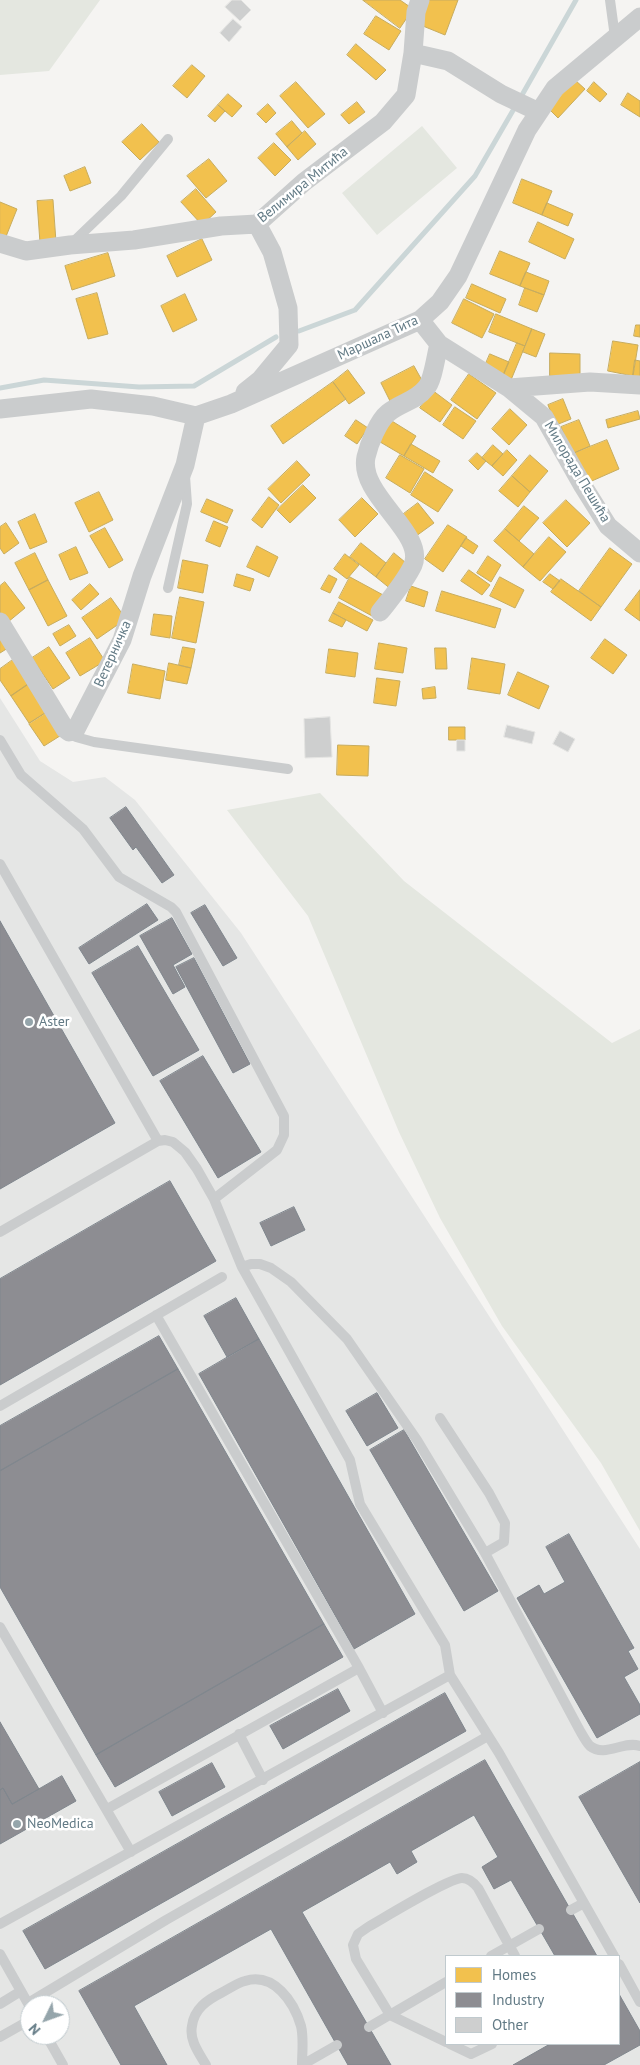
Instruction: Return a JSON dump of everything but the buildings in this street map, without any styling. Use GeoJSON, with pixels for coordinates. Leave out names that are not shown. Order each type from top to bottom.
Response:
{"type":"FeatureCollection","features":[{"type":"Feature","properties":{"kind":"street","name":"Велимира Митића"},"geometry":{"type":"LineString","coordinates":[[0,243],[26,252],[70,245],[134,240],[220,226],[257,224],[304,182],[383,122],[406,95],[413,53],[416,12],[420,0]]}},
{"type":"Feature","properties":{"kind":"street","name":"Маршала Тита"},"geometry":{"type":"LineString","coordinates":[[196,416],[230,404],[420,320],[440,302],[458,276],[526,130],[554,88],[640,17]]}},
{"type":"Feature","properties":{"kind":"street"},"geometry":{"type":"LineString","coordinates":[[413,53],[448,61],[501,94],[539,112]]}},
{"type":"Feature","properties":{"kind":"street"},"geometry":{"type":"LineString","coordinates":[[230,404],[260,380],[289,345],[288,308],[272,252],[257,224]]}},
{"type":"Feature","properties":{"kind":"street","name":"Милорада Пешића"},"geometry":{"type":"LineString","coordinates":[[420,320],[439,344],[508,388],[544,417],[608,526],[640,553]]}},
{"type":"Feature","properties":{"kind":"street"},"geometry":{"type":"LineString","coordinates":[[380,612],[413,564],[415,550],[401,526],[371,486],[366,459],[374,434],[387,413],[412,401],[428,387],[439,344]]}},
{"type":"Feature","properties":{"kind":"street"},"geometry":{"type":"LineString","coordinates":[[508,388],[590,382],[640,385]]}},
{"type":"Feature","properties":{"kind":"street"},"geometry":{"type":"LineString","coordinates":[[0,409],[91,400],[153,406],[196,416]]}},
{"type":"Feature","properties":{"kind":"street","name":"Ветерничка"},"geometry":{"type":"LineString","coordinates":[[72,733],[78,728],[122,640],[142,576],[184,465],[196,416]]}},
{"type":"Feature","properties":{"kind":"street"},"geometry":{"type":"LineString","coordinates":[[0,622],[65,729],[72,733]]}},
{"type":"Feature","properties":{"kind":"lane"},"geometry":{"type":"LineString","coordinates":[[610,0],[615,37]]}},
{"type":"Feature","properties":{"kind":"lane"},"geometry":{"type":"LineString","coordinates":[[70,245],[121,196],[168,139]]}},
{"type":"Feature","properties":{"kind":"lane"},"geometry":{"type":"LineString","coordinates":[[168,588],[187,504],[184,465]]}},
{"type":"Feature","properties":{"kind":"lane"},"geometry":{"type":"LineString","coordinates":[[72,733],[76,737],[94,742],[288,769]]}},
{"type":"Feature","properties":{"kind":"lane"},"geometry":{"type":"LineString","coordinates":[[0,740],[21,775],[83,829],[119,877],[171,907],[176,912],[284,1116],[284,1135],[277,1150],[214,1200]]}},
{"type":"Feature","properties":{"kind":"lane"},"geometry":{"type":"LineString","coordinates":[[0,864],[158,1141]]}},
{"type":"Feature","properties":{"kind":"lane"},"geometry":{"type":"LineString","coordinates":[[0,1232],[158,1141],[173,1142],[185,1152],[214,1200],[242,1267],[350,1460],[360,1504],[445,1645],[450,1675],[488,1736],[613,1955]]}},
{"type":"Feature","properties":{"kind":"lane"},"geometry":{"type":"LineString","coordinates":[[242,1267],[260,1264],[271,1268],[291,1282],[347,1339],[417,1440],[485,1553],[579,1729],[590,1746],[602,1751],[634,1744],[640,1746]]}},
{"type":"Feature","properties":{"kind":"lane"},"geometry":{"type":"LineString","coordinates":[[0,1406],[222,1277]]}},
{"type":"Feature","properties":{"kind":"lane"},"geometry":{"type":"LineString","coordinates":[[156,1315],[384,1713]]}},
{"type":"Feature","properties":{"kind":"lane"},"geometry":{"type":"LineString","coordinates":[[440,1418],[489,1493],[505,1522],[504,1542],[485,1553]]}},
{"type":"Feature","properties":{"kind":"lane"},"geometry":{"type":"LineString","coordinates":[[0,1628],[131,1852]]}},
{"type":"Feature","properties":{"kind":"lane"},"geometry":{"type":"LineString","coordinates":[[107,1809],[358,1668]]}},
{"type":"Feature","properties":{"kind":"lane"},"geometry":{"type":"LineString","coordinates":[[0,1924],[450,1675]]}},
{"type":"Feature","properties":{"kind":"lane"},"geometry":{"type":"LineString","coordinates":[[239,1734],[263,1780]]}},
{"type":"Feature","properties":{"kind":"lane"},"geometry":{"type":"LineString","coordinates":[[45,1995],[174,1916],[488,1736]]}},
{"type":"Feature","properties":{"kind":"lane"},"geometry":{"type":"LineString","coordinates":[[445,2042],[390,2015],[356,1959],[353,1945],[358,1934],[448,1883],[464,1878],[472,1881],[478,1888],[515,1955]]}},
{"type":"Feature","properties":{"kind":"lane"},"geometry":{"type":"LineString","coordinates":[[571,1910],[584,1903]]}},
{"type":"Feature","properties":{"kind":"lane"},"geometry":{"type":"LineString","coordinates":[[493,1955],[539,1929]]}},
{"type":"Feature","properties":{"kind":"lane"},"geometry":{"type":"LineString","coordinates":[[0,1954],[23,1995]]}},
{"type":"Feature","properties":{"kind":"lane"},"geometry":{"type":"LineString","coordinates":[[620,1966],[640,2002]]}},
{"type":"Feature","properties":{"kind":"lane"},"geometry":{"type":"LineString","coordinates":[[206,2065],[194,2044],[191,2027],[198,2009],[214,1997],[246,1980],[267,1980],[277,1986],[290,2002],[301,2027],[302,2065],[337,2045]]}},
{"type":"Feature","properties":{"kind":"lane"},"geometry":{"type":"LineString","coordinates":[[369,2027],[445,1983]]}},
{"type":"Feature","properties":{"kind":"lane"},"geometry":{"type":"LineString","coordinates":[[0,2004],[20,1991]]}},
{"type":"Feature","properties":{"kind":"lane"},"geometry":{"type":"LineString","coordinates":[[0,2037],[20,2026]]}},
{"type":"Feature","properties":{"kind":"lane"},"geometry":{"type":"LineString","coordinates":[[52,2045],[63,2065]]}},
{"type":"Feature","properties":{"kind":"lane"},"geometry":{"type":"LineString","coordinates":[[452,2045],[471,2054],[490,2045]]}},
{"type":"Feature","properties":{"kind":"shaded area"},"geometry":{"type":"Polygon","coordinates":[[[0,0],[100,0],[49,71],[0,75],[0,0]]]}},
{"type":"Feature","properties":{"kind":"shaded area"},"geometry":{"type":"Polygon","coordinates":[[[422,126],[457,168],[377,235],[342,193],[422,126]]]}},
{"type":"Feature","properties":{"kind":"shaded area"},"geometry":{"type":"Polygon","coordinates":[[[0,698],[40,761],[73,782],[105,777],[135,800],[241,933],[640,1549],[640,2065],[0,2065],[0,698]]]}},
{"type":"Feature","properties":{"kind":"shaded area"},"geometry":{"type":"Polygon","coordinates":[[[320,793],[404,881],[612,1043],[640,1029],[640,1531],[601,1463],[502,1326],[440,1218],[399,1132],[308,916],[227,810],[320,793]]]}},
{"type":"Feature","properties":{"kind":"waterway"},"geometry":{"type":"LineString","coordinates":[[522,95],[576,0]]}},
{"type":"Feature","properties":{"kind":"waterway"},"geometry":{"type":"LineString","coordinates":[[299,331],[355,310],[475,176],[515,107]]}},
{"type":"Feature","properties":{"kind":"waterway"},"geometry":{"type":"LineString","coordinates":[[0,388],[44,380],[139,387],[194,386],[276,337]]}},
{"type":"Feature","properties":{"kind":"place","name":"Aster"},"geometry":{"type":"Point","coordinates":[29,1022]}},
{"type":"Feature","properties":{"kind":"place","name":"NeoMedica"},"geometry":{"type":"Point","coordinates":[17,1824]}}]}
